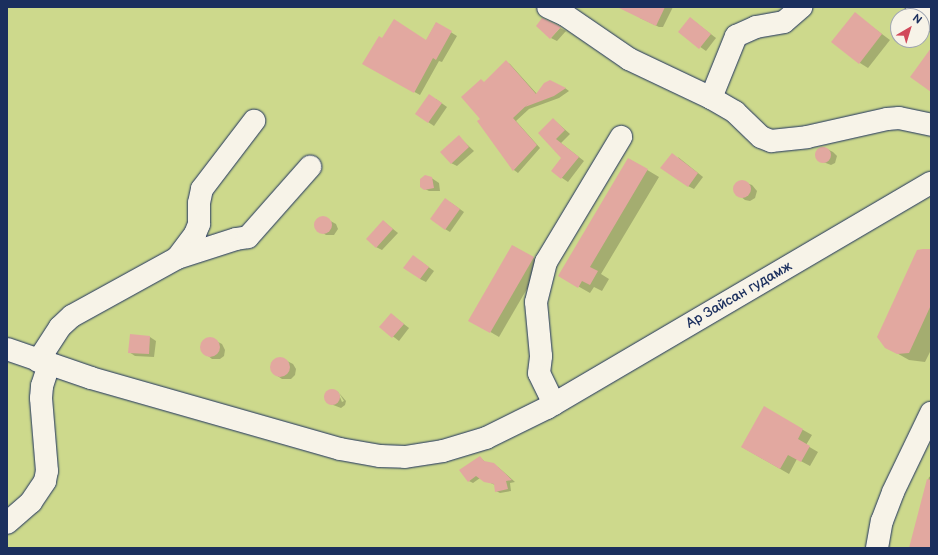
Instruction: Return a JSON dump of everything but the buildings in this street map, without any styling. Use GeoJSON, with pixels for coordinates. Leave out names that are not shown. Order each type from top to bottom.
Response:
{"type":"FeatureCollection","features":[{"type":"Feature","properties":{"kind":"street"},"geometry":{"type":"LineString","coordinates":[[548,7],[565,15],[629,59],[711,98],[735,112],[761,137],[770,141],[807,137],[899,118],[931,125]]}},
{"type":"Feature","properties":{"kind":"street"},"geometry":{"type":"LineString","coordinates":[[711,98],[736,36],[756,27],[784,22],[801,7]]}},
{"type":"Feature","properties":{"kind":"street"},"geometry":{"type":"LineString","coordinates":[[917,7],[931,20]]}},
{"type":"Feature","properties":{"kind":"street"},"geometry":{"type":"LineString","coordinates":[[177,258],[195,234],[199,224],[199,203],[202,189],[254,121]]}},
{"type":"Feature","properties":{"kind":"street"},"geometry":{"type":"LineString","coordinates":[[550,406],[539,373],[541,356],[536,302],[546,262],[620,137]]}},
{"type":"Feature","properties":{"kind":"street"},"geometry":{"type":"LineString","coordinates":[[7,523],[31,502],[45,481],[47,471],[41,398],[43,363],[60,327],[72,316],[177,258],[236,239],[248,237],[310,167]]}},
{"type":"Feature","properties":{"kind":"street","name":"Ар Зайсан гудамж"},"geometry":{"type":"LineString","coordinates":[[7,349],[43,363],[322,444],[380,456],[405,457],[462,446],[486,438],[550,406],[931,183]]}},
{"type":"Feature","properties":{"kind":"street"},"geometry":{"type":"LineString","coordinates":[[877,548],[882,521],[893,492],[931,413]]}},
{"type":"Feature","properties":{"kind":"green space"},"geometry":{"type":"Polygon","coordinates":[[[7,7],[931,7],[931,548],[7,548],[7,7]]]}}]}
